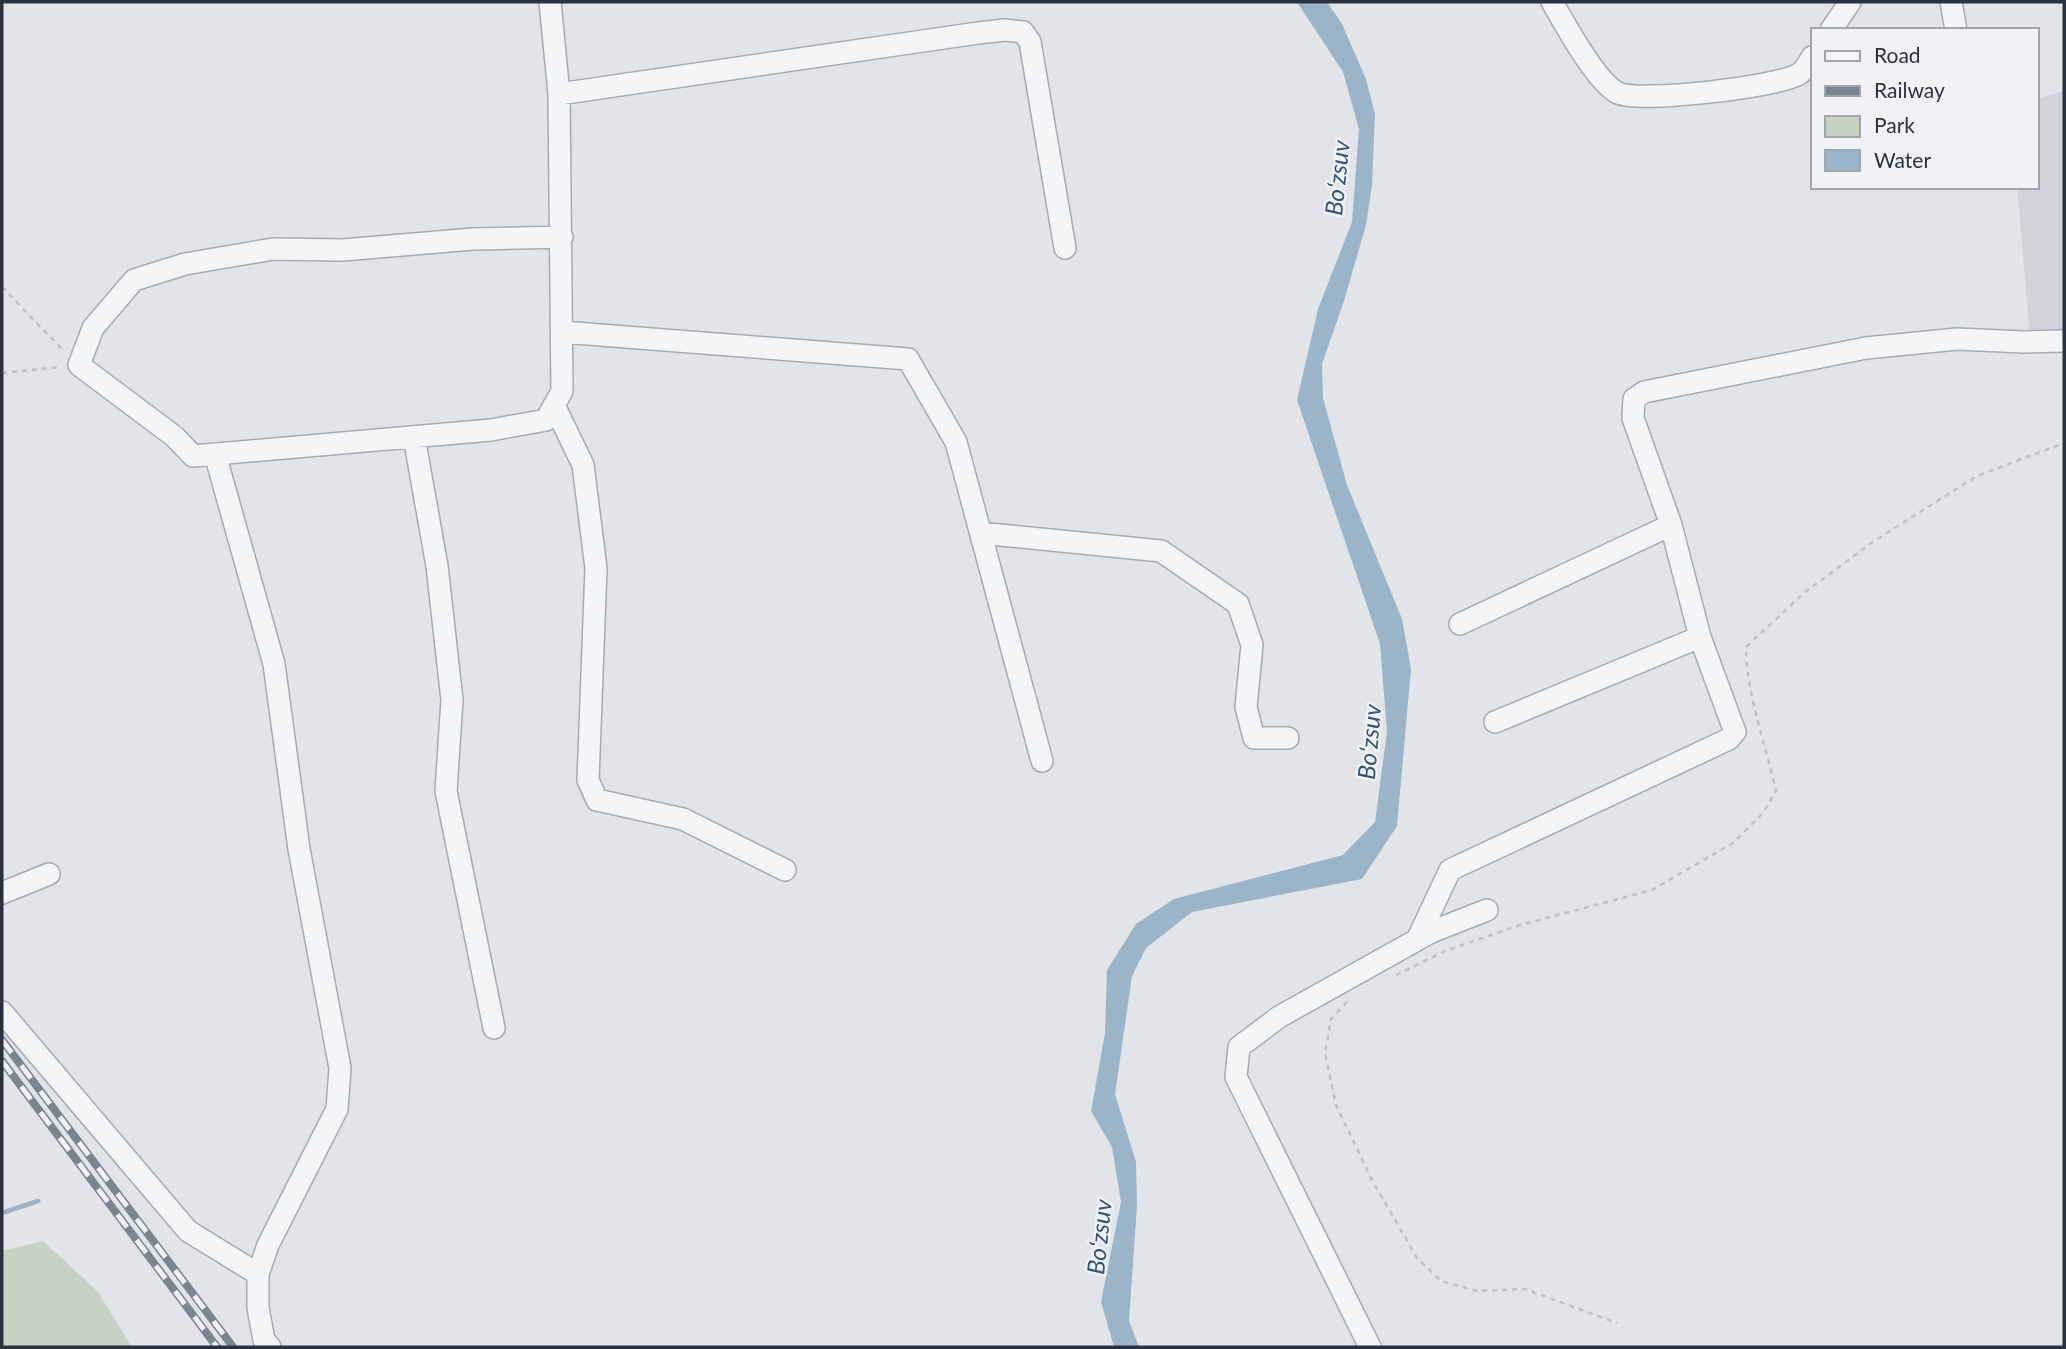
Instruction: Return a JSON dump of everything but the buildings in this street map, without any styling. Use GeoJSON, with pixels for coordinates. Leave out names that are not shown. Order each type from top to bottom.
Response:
{"type":"FeatureCollection","features":[{"type":"Feature","properties":{"kind":"street"},"geometry":{"type":"LineString","coordinates":[[550,2],[559,94],[562,237],[562,391],[547,420],[491,430],[193,456],[175,437],[79,365],[93,328],[134,280],[185,264],[274,250],[343,250],[473,239],[562,237]]}},
{"type":"Feature","properties":{"kind":"street"},"geometry":{"type":"LineString","coordinates":[[1552,2],[1608,86],[1630,96],[1670,96],[1764,84],[1800,74],[1811,58]]}},
{"type":"Feature","properties":{"kind":"street"},"geometry":{"type":"LineString","coordinates":[[1832,28],[1850,2]]}},
{"type":"Feature","properties":{"kind":"street"},"geometry":{"type":"LineString","coordinates":[[1951,2],[1956,28]]}},
{"type":"Feature","properties":{"kind":"street"},"geometry":{"type":"LineString","coordinates":[[559,94],[978,33],[1004,30],[1023,32],[1030,42],[1065,248]]}},
{"type":"Feature","properties":{"kind":"street"},"geometry":{"type":"LineString","coordinates":[[562,332],[908,359],[956,442],[1042,761]]}},
{"type":"Feature","properties":{"kind":"street"},"geometry":{"type":"LineString","coordinates":[[1417,940],[1450,870],[1729,739],[1735,732],[1700,637],[1671,525],[1633,418],[1634,400],[1644,391],[1866,348],[1957,340],[2064,341]]}},
{"type":"Feature","properties":{"kind":"street"},"geometry":{"type":"LineString","coordinates":[[554,405],[583,465],[596,568],[589,780],[597,800],[683,819],[785,870]]}},
{"type":"Feature","properties":{"kind":"street"},"geometry":{"type":"LineString","coordinates":[[414,437],[437,566],[452,700],[446,791],[495,1028]]}},
{"type":"Feature","properties":{"kind":"street"},"geometry":{"type":"LineString","coordinates":[[215,454],[274,664],[299,849],[341,1068],[337,1109],[268,1245],[258,1274],[258,1308],[264,1340],[270,1347]]}},
{"type":"Feature","properties":{"kind":"street"},"geometry":{"type":"LineString","coordinates":[[1460,624],[1671,525]]}},
{"type":"Feature","properties":{"kind":"street"},"geometry":{"type":"LineString","coordinates":[[981,533],[1161,551],[1238,604],[1252,645],[1246,707],[1254,738],[1289,738]]}},
{"type":"Feature","properties":{"kind":"street"},"geometry":{"type":"LineString","coordinates":[[1495,722],[1700,637]]}},
{"type":"Feature","properties":{"kind":"street"},"geometry":{"type":"LineString","coordinates":[[2,893],[49,874]]}},
{"type":"Feature","properties":{"kind":"street"},"geometry":{"type":"LineString","coordinates":[[1370,1347],[1236,1077],[1239,1047],[1279,1017],[1417,940],[1487,910]]}},
{"type":"Feature","properties":{"kind":"street"},"geometry":{"type":"LineString","coordinates":[[2,1012],[188,1231],[258,1274]]}},
{"type":"Feature","properties":{"kind":"path"},"geometry":{"type":"LineString","coordinates":[[2,287],[79,365]]}},
{"type":"Feature","properties":{"kind":"path"},"geometry":{"type":"LineString","coordinates":[[2,373],[79,365]]}},
{"type":"Feature","properties":{"kind":"path"},"geometry":{"type":"LineString","coordinates":[[1388,979],[1445,951],[1520,925],[1652,890],[1733,844],[1763,813],[1776,791],[1746,673],[1746,647],[1804,593],[1874,541],[1977,476],[2064,443]]}},
{"type":"Feature","properties":{"kind":"path"},"geometry":{"type":"LineString","coordinates":[[1353,996],[1331,1019],[1325,1053],[1336,1105],[1372,1180],[1416,1258],[1441,1281],[1477,1292],[1525,1289],[1617,1324]]}},
{"type":"Feature","properties":{"kind":"shaded area"},"geometry":{"type":"Polygon","coordinates":[[[2064,91],[2064,332],[2030,336],[2017,189],[2038,189],[2038,98],[2064,91]]]}},
{"type":"Feature","properties":{"kind":"green space"},"geometry":{"type":"Polygon","coordinates":[[[43,1241],[98,1292],[132,1347],[2,1347],[2,1251],[43,1241]]]}},
{"type":"Feature","properties":{"kind":"water"},"geometry":{"type":"Polygon","coordinates":[[[1297,2],[1327,2],[1342,24],[1366,79],[1375,114],[1372,185],[1366,225],[1322,364],[1323,398],[1347,485],[1402,619],[1411,669],[1397,826],[1362,879],[1192,912],[1146,948],[1132,976],[1115,1094],[1136,1162],[1137,1205],[1129,1321],[1139,1347],[1114,1347],[1101,1302],[1121,1202],[1112,1147],[1091,1111],[1105,1033],[1107,970],[1136,924],[1174,899],[1343,855],[1375,822],[1387,732],[1380,644],[1297,400],[1318,309],[1352,222],[1359,129],[1343,72],[1297,2]]]}},
{"type":"Feature","properties":{"kind":"waterway"},"geometry":{"type":"LineString","coordinates":[[2,1213],[38,1201]]}},
{"type":"Feature","properties":{"kind":"railway"},"geometry":{"type":"LineString","coordinates":[[2,1040],[233,1347]]}},
{"type":"Feature","properties":{"kind":"railway"},"geometry":{"type":"LineString","coordinates":[[2,1061],[217,1347]]}},
{"type":"Feature","properties":{"kind":"water label","name":"Boʻzsuv"},"geometry":{"type":"Point","coordinates":[1338,178]}},
{"type":"Feature","properties":{"kind":"water label","name":"Boʻzsuv"},"geometry":{"type":"Point","coordinates":[1370,742]}},
{"type":"Feature","properties":{"kind":"water label","name":"Boʻzsuv"},"geometry":{"type":"Point","coordinates":[1100,1237]}}]}
